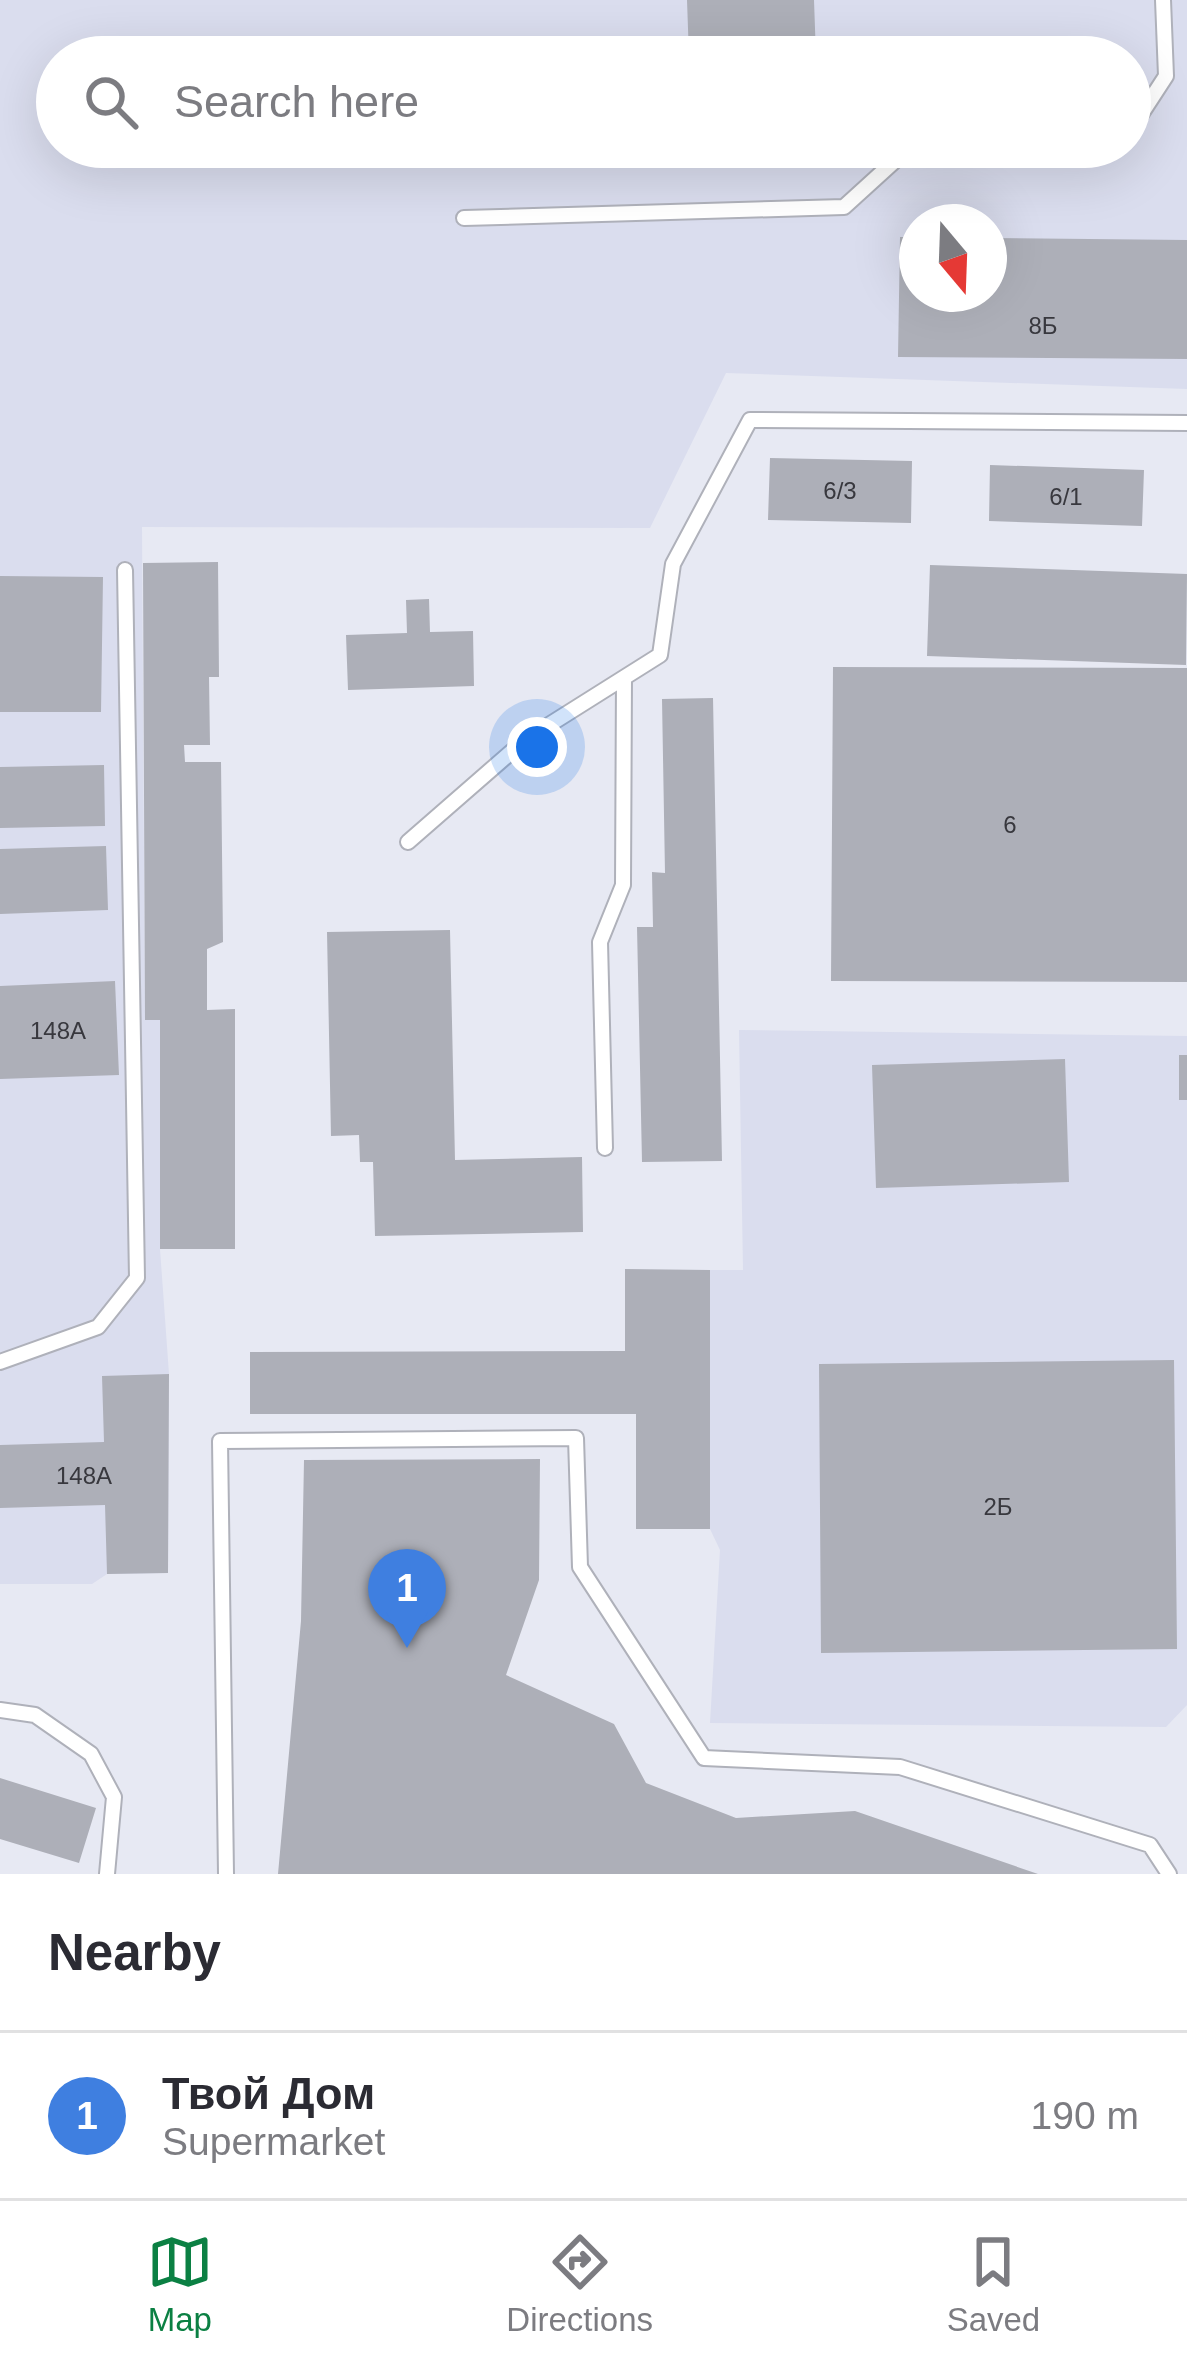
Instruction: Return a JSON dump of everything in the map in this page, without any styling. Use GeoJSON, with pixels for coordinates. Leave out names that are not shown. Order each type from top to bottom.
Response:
{"type":"FeatureCollection","features":[{"type":"Feature","properties":{"kind":"lane"},"geometry":{"type":"LineString","coordinates":[[1151,99],[1166,76],[1163,0]]}},
{"type":"Feature","properties":{"kind":"lane"},"geometry":{"type":"LineString","coordinates":[[464,218],[844,207],[887,168]]}},
{"type":"Feature","properties":{"kind":"lane"},"geometry":{"type":"LineString","coordinates":[[408,842],[525,740],[660,655],[673,564],[750,420],[1187,422]]}},
{"type":"Feature","properties":{"kind":"lane"},"geometry":{"type":"LineString","coordinates":[[0,1362],[98,1327],[137,1278],[125,570]]}},
{"type":"Feature","properties":{"kind":"lane"},"geometry":{"type":"LineString","coordinates":[[605,1148],[600,942],[623,885],[624,678]]}},
{"type":"Feature","properties":{"kind":"lane"},"geometry":{"type":"LineString","coordinates":[[226,1874],[220,1441],[553,1438],[576,1438],[580,1567],[704,1758],[900,1768],[1150,1845],[1168,1874]]}},
{"type":"Feature","properties":{"kind":"lane"},"geometry":{"type":"LineString","coordinates":[[0,1710],[35,1715],[91,1754],[114,1796],[107,1874]]}},
{"type":"Feature","properties":{"kind":"shaded area"},"geometry":{"type":"Polygon","coordinates":[[[0,0],[1187,0],[1187,389],[726,373],[650,528],[142,527],[145,1019],[160,1020],[160,1249],[169,1374],[168,1573],[107,1574],[92,1584],[0,1584],[0,0]]]}},
{"type":"Feature","properties":{"kind":"shaded area"},"geometry":{"type":"Polygon","coordinates":[[[739,1030],[1187,1036],[1187,1705],[1166,1727],[710,1723],[720,1550],[710,1529],[710,1270],[743,1270],[739,1030]]]}},
{"type":"Feature","properties":{"kind":"building"},"geometry":{"type":"Polygon","coordinates":[[[687,0],[814,0],[815,36],[688,36],[687,0]]]}},
{"type":"Feature","properties":{"kind":"building"},"geometry":{"type":"Polygon","coordinates":[[[1007,238],[1187,240],[1187,359],[898,357],[899,297],[899,312],[1007,312],[1007,238]]]}},
{"type":"Feature","properties":{"kind":"building"},"geometry":{"type":"Polygon","coordinates":[[[770,458],[912,461],[911,523],[768,520],[770,458]]]}},
{"type":"Feature","properties":{"kind":"building"},"geometry":{"type":"Polygon","coordinates":[[[990,465],[1144,470],[1142,526],[989,521],[990,465]]]}},
{"type":"Feature","properties":{"kind":"building"},"geometry":{"type":"Polygon","coordinates":[[[218,562],[219,677],[209,677],[210,745],[184,745],[185,762],[221,762],[223,942],[207,949],[207,1010],[235,1009],[235,1249],[160,1249],[160,1020],[145,1020],[143,563],[218,562]]]}},
{"type":"Feature","properties":{"kind":"building"},"geometry":{"type":"Polygon","coordinates":[[[930,565],[1187,574],[1186,665],[927,656],[930,565]]]}},
{"type":"Feature","properties":{"kind":"building"},"geometry":{"type":"Polygon","coordinates":[[[0,576],[103,577],[101,712],[0,712],[0,576]]]}},
{"type":"Feature","properties":{"kind":"building"},"geometry":{"type":"Polygon","coordinates":[[[429,599],[430,632],[473,631],[474,686],[348,690],[346,635],[407,633],[406,600],[429,599]]]}},
{"type":"Feature","properties":{"kind":"building"},"geometry":{"type":"Polygon","coordinates":[[[833,667],[1187,668],[1187,982],[831,981],[833,667]]]}},
{"type":"Feature","properties":{"kind":"building"},"geometry":{"type":"Polygon","coordinates":[[[713,698],[722,1161],[642,1162],[637,927],[653,927],[652,872],[665,873],[662,699],[713,698]]]}},
{"type":"Feature","properties":{"kind":"building"},"geometry":{"type":"Polygon","coordinates":[[[104,765],[105,826],[0,828],[0,767],[104,765]]]}},
{"type":"Feature","properties":{"kind":"building"},"geometry":{"type":"Polygon","coordinates":[[[106,846],[108,910],[0,914],[0,849],[106,846]]]}},
{"type":"Feature","properties":{"kind":"building"},"geometry":{"type":"Polygon","coordinates":[[[450,930],[455,1160],[582,1157],[583,1232],[375,1236],[373,1162],[360,1162],[359,1135],[331,1136],[327,932],[450,930]]]}},
{"type":"Feature","properties":{"kind":"building"},"geometry":{"type":"Polygon","coordinates":[[[115,981],[119,1075],[0,1079],[0,986],[115,981]]]}},
{"type":"Feature","properties":{"kind":"building"},"geometry":{"type":"Polygon","coordinates":[[[1179,1055],[1187,1055],[1187,1100],[1179,1100],[1179,1055]]]}},
{"type":"Feature","properties":{"kind":"building"},"geometry":{"type":"Polygon","coordinates":[[[1065,1059],[1069,1182],[876,1188],[872,1065],[1065,1059]]]}},
{"type":"Feature","properties":{"kind":"building"},"geometry":{"type":"Polygon","coordinates":[[[625,1269],[710,1270],[710,1529],[636,1529],[636,1414],[250,1414],[250,1352],[625,1351],[625,1269]]]}},
{"type":"Feature","properties":{"kind":"building"},"geometry":{"type":"Polygon","coordinates":[[[1174,1360],[1177,1649],[821,1653],[819,1364],[1174,1360]]]}},
{"type":"Feature","properties":{"kind":"building"},"geometry":{"type":"Polygon","coordinates":[[[169,1374],[168,1573],[107,1574],[105,1505],[0,1508],[0,1445],[104,1442],[102,1376],[169,1374]]]}},
{"type":"Feature","properties":{"kind":"building"},"geometry":{"type":"Polygon","coordinates":[[[540,1459],[539,1580],[506,1675],[614,1724],[646,1783],[736,1818],[855,1811],[1038,1874],[278,1874],[301,1621],[304,1460],[540,1459]]]}},
{"type":"Feature","properties":{"kind":"building"},"geometry":{"type":"Polygon","coordinates":[[[0,1778],[96,1808],[79,1863],[0,1839],[0,1778]]]}},
{"type":"Feature","properties":{"kind":"place","name":"Твой Дом"},"geometry":{"type":"Point","coordinates":[407,1648]}}]}
